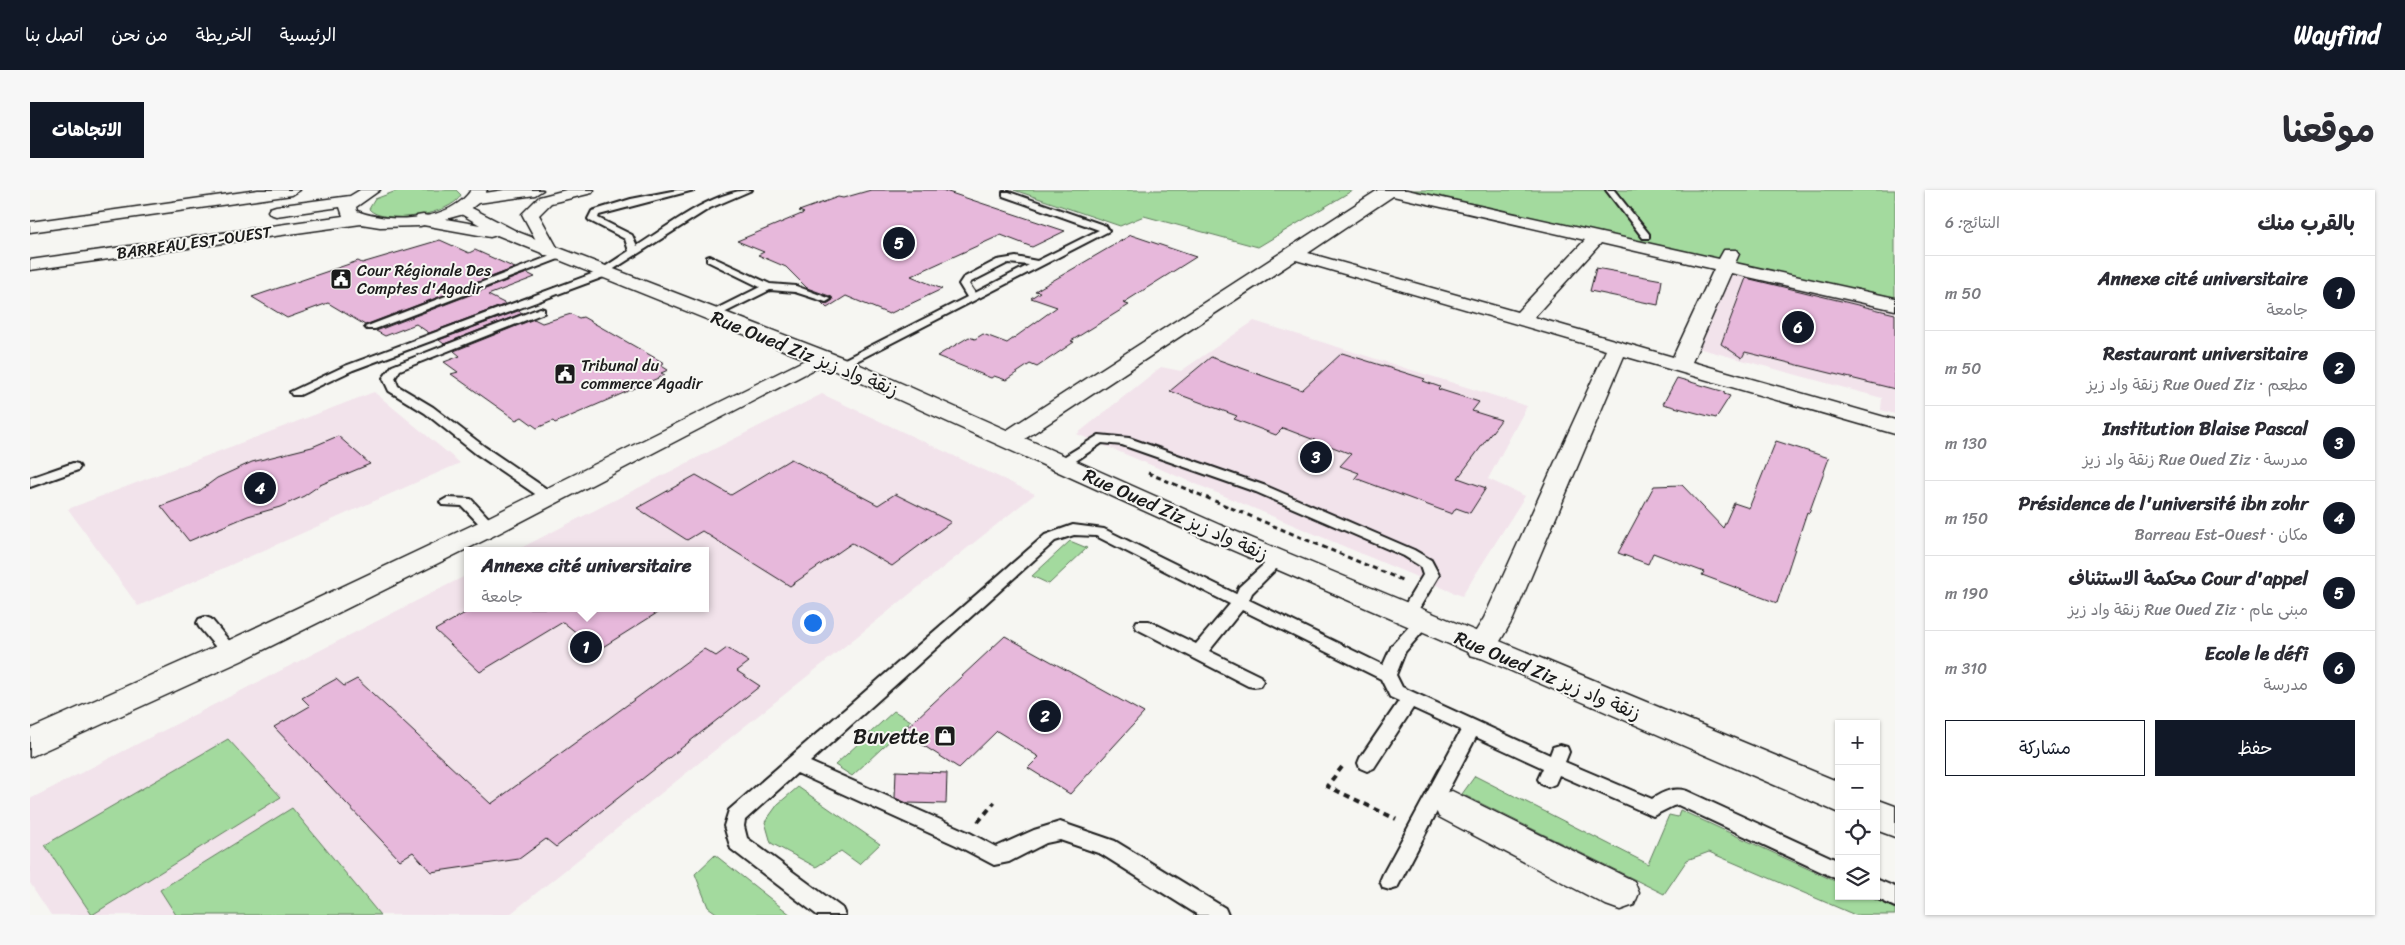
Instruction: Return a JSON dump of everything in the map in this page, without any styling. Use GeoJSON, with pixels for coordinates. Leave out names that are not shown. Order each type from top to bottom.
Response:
{"type":"FeatureCollection","features":[{"type":"Feature","properties":{"kind":"street"},"geometry":{"type":"LineString","coordinates":[[30,227],[292,190]]}},
{"type":"Feature","properties":{"kind":"street"},"geometry":{"type":"LineString","coordinates":[[359,219],[350,214],[348,207],[354,200],[372,190]]}},
{"type":"Feature","properties":{"kind":"street"},"geometry":{"type":"LineString","coordinates":[[423,220],[473,199],[535,190]]}},
{"type":"Feature","properties":{"kind":"street"},"geometry":{"type":"LineString","coordinates":[[556,253],[530,214],[545,200],[586,190]]}},
{"type":"Feature","properties":{"kind":"street"},"geometry":{"type":"LineString","coordinates":[[1009,439],[1389,190],[1597,237],[1895,290]]}},
{"type":"Feature","properties":{"kind":"street"},"geometry":{"type":"LineString","coordinates":[[1432,190],[1646,236],[1728,260]]}},
{"type":"Feature","properties":{"kind":"street","name":"Rue Oued Ziz زنقة واد زيز"},"geometry":{"type":"LineString","coordinates":[[473,199],[512,236]]}},
{"type":"Feature","properties":{"kind":"street","name":"BARREAU EST-OUEST"},"geometry":{"type":"LineString","coordinates":[[262,214],[354,200]]}},
{"type":"Feature","properties":{"kind":"street","name":"BARREAU EST-OUEST"},"geometry":{"type":"LineString","coordinates":[[30,265],[359,219],[384,223],[423,220]]}},
{"type":"Feature","properties":{"kind":"street","name":"Rue Oued Ziz زنقة واد زيز"},"geometry":{"type":"LineString","coordinates":[[423,220],[512,236],[832,361],[1278,559],[1835,796]]}},
{"type":"Feature","properties":{"kind":"street"},"geometry":{"type":"LineString","coordinates":[[1521,319],[1597,237]]}},
{"type":"Feature","properties":{"kind":"street"},"geometry":{"type":"LineString","coordinates":[[1292,254],[1895,427]]}},
{"type":"Feature","properties":{"kind":"street"},"geometry":{"type":"LineString","coordinates":[[1680,365],[1728,260]]}},
{"type":"Feature","properties":{"kind":"street"},"geometry":{"type":"LineString","coordinates":[[1769,269],[1895,304]]}},
{"type":"Feature","properties":{"kind":"street"},"geometry":{"type":"LineString","coordinates":[[1481,647],[1498,619],[1618,348]]}},
{"type":"Feature","properties":{"kind":"street"},"geometry":{"type":"LineString","coordinates":[[30,744],[230,653],[832,361]]}},
{"type":"Feature","properties":{"kind":"street"},"geometry":{"type":"LineString","coordinates":[[1452,806],[1620,893]]}},
{"type":"Feature","properties":{"kind":"street"},"geometry":{"type":"LineString","coordinates":[[1880,816],[1895,822]]}},
{"type":"Feature","properties":{"kind":"lane"},"geometry":{"type":"LineString","coordinates":[[634,252],[630,237],[593,219],[595,213],[602,209],[690,190]]}},
{"type":"Feature","properties":{"kind":"lane"},"geometry":{"type":"LineString","coordinates":[[296,392],[349,368],[603,273],[707,206],[748,190]]}},
{"type":"Feature","properties":{"kind":"lane"},"geometry":{"type":"LineString","coordinates":[[1610,190],[1646,236]]}},
{"type":"Feature","properties":{"kind":"lane"},"geometry":{"type":"LineString","coordinates":[[832,361],[972,296],[1104,231],[1103,228],[1006,194]]}},
{"type":"Feature","properties":{"kind":"lane"},"geometry":{"type":"LineString","coordinates":[[371,327],[556,253]]}},
{"type":"Feature","properties":{"kind":"lane"},"geometry":{"type":"LineString","coordinates":[[710,259],[768,287],[796,288],[826,298]]}},
{"type":"Feature","properties":{"kind":"lane"},"geometry":{"type":"LineString","coordinates":[[972,296],[964,284],[967,280],[1002,261],[1024,260],[1036,264]]}},
{"type":"Feature","properties":{"kind":"lane"},"geometry":{"type":"LineString","coordinates":[[712,314],[768,287]]}},
{"type":"Feature","properties":{"kind":"lane"},"geometry":{"type":"LineString","coordinates":[[540,311],[396,368],[389,378],[393,388],[429,410],[480,450],[549,497]]}},
{"type":"Feature","properties":{"kind":"lane"},"geometry":{"type":"LineString","coordinates":[[1062,464],[1099,439],[1124,441],[1261,489],[1410,552],[1426,563],[1432,575],[1423,588],[1416,617],[1386,675]]}},
{"type":"Feature","properties":{"kind":"lane"},"geometry":{"type":"LineString","coordinates":[[30,483],[72,467]]}},
{"type":"Feature","properties":{"kind":"lane"},"geometry":{"type":"LineString","coordinates":[[447,502],[466,502],[490,527]]}},
{"type":"Feature","properties":{"kind":"lane"},"geometry":{"type":"LineString","coordinates":[[834,915],[738,843],[735,836],[736,816],[1050,538],[1064,532],[1081,529],[1099,532],[1241,601],[1386,675],[1396,692],[1554,766],[1653,808],[1669,798],[1680,797],[1835,869]]}},
{"type":"Feature","properties":{"kind":"lane"},"geometry":{"type":"LineString","coordinates":[[1198,653],[1241,601],[1245,591],[1278,559]]}},
{"type":"Feature","properties":{"kind":"lane"},"geometry":{"type":"LineString","coordinates":[[205,623],[230,653]]}},
{"type":"Feature","properties":{"kind":"lane"},"geometry":{"type":"LineString","coordinates":[[1143,625],[1254,681]]}},
{"type":"Feature","properties":{"kind":"lane"},"geometry":{"type":"LineString","coordinates":[[1368,763],[1410,698]]}},
{"type":"Feature","properties":{"kind":"lane"},"geometry":{"type":"LineString","coordinates":[[1390,880],[1472,727]]}},
{"type":"Feature","properties":{"kind":"lane"},"geometry":{"type":"LineString","coordinates":[[796,764],[963,839],[994,856],[1002,856],[1013,852],[1041,836],[1060,831],[1108,847],[1217,915]]}},
{"type":"Feature","properties":{"kind":"lane"},"geometry":{"type":"LineString","coordinates":[[1880,890],[1895,897]]}},
{"type":"Feature","properties":{"kind":"path"},"geometry":{"type":"LineString","coordinates":[[1139,469],[1423,588]]}},
{"type":"Feature","properties":{"kind":"path"},"geometry":{"type":"LineString","coordinates":[[1342,766],[1327,786],[1417,829]]}},
{"type":"Feature","properties":{"kind":"shaded area"},"geometry":{"type":"Polygon","coordinates":[[[1724,269],[1895,308],[1895,414],[1881,410],[1882,398],[1694,347],[1724,269]]]}},
{"type":"Feature","properties":{"kind":"shaded area"},"geometry":{"type":"Polygon","coordinates":[[[1254,321],[1527,406],[1488,479],[1525,496],[1462,596],[1077,434],[1161,367],[1181,371],[1254,321]]]}},
{"type":"Feature","properties":{"kind":"shaded area"},"geometry":{"type":"Polygon","coordinates":[[[374,392],[460,463],[138,606],[68,509],[374,392]]]}},
{"type":"Feature","properties":{"kind":"shaded area"},"geometry":{"type":"Polygon","coordinates":[[[822,394],[1035,494],[509,915],[51,915],[30,883],[30,799],[464,577],[464,612],[709,612],[709,547],[523,547],[822,394]]]}},
{"type":"Feature","properties":{"kind":"green space"},"geometry":{"type":"Polygon","coordinates":[[[399,190],[456,190],[461,195],[455,202],[444,208],[416,216],[388,217],[377,214],[369,209],[375,199],[399,190]]]}},
{"type":"Feature","properties":{"kind":"green space"},"geometry":{"type":"Polygon","coordinates":[[[1014,190],[1353,190],[1258,247],[1144,216],[1120,226],[1014,190]]]}},
{"type":"Feature","properties":{"kind":"green space"},"geometry":{"type":"Polygon","coordinates":[[[1402,190],[1895,190],[1895,302],[1402,190]]]}},
{"type":"Feature","properties":{"kind":"green space"},"geometry":{"type":"Polygon","coordinates":[[[1070,541],[1087,548],[1049,584],[1032,576],[1070,541]]]}},
{"type":"Feature","properties":{"kind":"green space"},"geometry":{"type":"Polygon","coordinates":[[[894,711],[911,721],[852,776],[835,765],[894,711]]]}},
{"type":"Feature","properties":{"kind":"green space"},"geometry":{"type":"Polygon","coordinates":[[[228,739],[281,797],[92,915],[45,845],[228,739]]]}},
{"type":"Feature","properties":{"kind":"green space"},"geometry":{"type":"Polygon","coordinates":[[[1475,776],[1648,864],[1669,815],[1678,817],[1680,810],[1835,881],[1835,900],[1876,900],[1895,909],[1895,915],[1855,915],[1709,852],[1687,860],[1664,894],[1462,794],[1475,776]]]}},
{"type":"Feature","properties":{"kind":"green space"},"geometry":{"type":"Polygon","coordinates":[[[798,787],[880,844],[859,864],[841,851],[816,867],[771,843],[765,822],[778,804],[798,787]]]}},
{"type":"Feature","properties":{"kind":"green space"},"geometry":{"type":"Polygon","coordinates":[[[292,808],[380,915],[176,915],[160,890],[292,808]]]}},
{"type":"Feature","properties":{"kind":"green space"},"geometry":{"type":"Polygon","coordinates":[[[715,855],[791,915],[719,915],[708,907],[695,874],[715,855]]]}},
{"type":"Feature","properties":{"kind":"building"},"geometry":{"type":"Polygon","coordinates":[[[871,190],[942,190],[1065,231],[1032,247],[1001,235],[911,276],[942,289],[889,314],[846,296],[827,308],[821,302],[827,304],[833,300],[832,297],[807,288],[786,267],[758,255],[764,252],[737,241],[804,213],[799,211],[838,197],[843,198],[871,190]]]}},
{"type":"Feature","properties":{"kind":"building"},"geometry":{"type":"Polygon","coordinates":[[[1131,235],[1196,257],[1123,303],[1129,305],[1071,341],[1074,342],[1037,367],[1030,364],[1006,380],[994,376],[991,378],[937,356],[969,337],[975,339],[983,334],[1007,343],[1057,307],[1031,298],[1040,292],[1035,291],[1131,235]]]}},
{"type":"Feature","properties":{"kind":"building"},"geometry":{"type":"Polygon","coordinates":[[[440,240],[469,253],[475,250],[515,268],[365,325],[328,303],[287,318],[252,297],[358,261],[362,263],[440,240]]]}},
{"type":"Feature","properties":{"kind":"building"},"geometry":{"type":"Polygon","coordinates":[[[1596,268],[1662,280],[1658,305],[1590,291],[1596,268]]]}},
{"type":"Feature","properties":{"kind":"building"},"geometry":{"type":"Polygon","coordinates":[[[527,273],[535,277],[488,295],[506,304],[429,333],[416,324],[385,336],[376,331],[527,273]]]}},
{"type":"Feature","properties":{"kind":"building"},"geometry":{"type":"Polygon","coordinates":[[[1746,278],[1895,314],[1895,389],[1745,352],[1742,358],[1721,344],[1746,278]]]}},
{"type":"Feature","properties":{"kind":"building"},"geometry":{"type":"Polygon","coordinates":[[[518,311],[523,313],[444,344],[439,340],[518,311]]]}},
{"type":"Feature","properties":{"kind":"building"},"geometry":{"type":"Polygon","coordinates":[[[571,314],[579,318],[583,317],[664,363],[660,365],[668,370],[661,373],[665,375],[555,423],[553,421],[537,428],[522,417],[516,420],[451,374],[458,372],[444,362],[460,356],[454,351],[534,319],[542,323],[571,314]]]}},
{"type":"Feature","properties":{"kind":"building"},"geometry":{"type":"Polygon","coordinates":[[[1342,353],[1425,379],[1423,381],[1440,387],[1438,389],[1479,402],[1472,411],[1501,420],[1458,478],[1486,488],[1470,513],[1456,508],[1452,514],[1355,478],[1359,473],[1340,466],[1351,454],[1283,428],[1276,435],[1234,419],[1237,416],[1170,391],[1211,357],[1302,390],[1342,353]]]}},
{"type":"Feature","properties":{"kind":"building"},"geometry":{"type":"Polygon","coordinates":[[[1677,378],[1725,392],[1724,394],[1730,396],[1716,418],[1663,404],[1677,378]]]}},
{"type":"Feature","properties":{"kind":"building"},"geometry":{"type":"Polygon","coordinates":[[[338,436],[370,464],[320,485],[304,496],[280,507],[248,516],[189,541],[161,506],[198,492],[217,478],[252,462],[312,447],[338,436]]]}},
{"type":"Feature","properties":{"kind":"building"},"geometry":{"type":"Polygon","coordinates":[[[1776,441],[1829,458],[1809,513],[1807,512],[1777,603],[1702,575],[1704,572],[1653,553],[1648,564],[1618,553],[1654,486],[1682,485],[1723,528],[1734,503],[1749,508],[1776,441]]]}},
{"type":"Feature","properties":{"kind":"building"},"geometry":{"type":"Polygon","coordinates":[[[791,459],[878,505],[895,494],[951,522],[892,566],[852,543],[790,586],[702,531],[687,540],[637,508],[696,475],[731,495],[791,459]]]}},
{"type":"Feature","properties":{"kind":"building"},"geometry":{"type":"Polygon","coordinates":[[[467,612],[659,612],[598,650],[563,622],[480,672],[435,630],[467,612]]]}},
{"type":"Feature","properties":{"kind":"building"},"geometry":{"type":"Polygon","coordinates":[[[1005,636],[1144,713],[1070,794],[1028,768],[1039,757],[997,731],[959,768],[902,732],[1005,636]]]}},
{"type":"Feature","properties":{"kind":"building"},"geometry":{"type":"Polygon","coordinates":[[[727,648],[749,662],[737,671],[760,686],[556,847],[546,839],[519,859],[431,872],[413,852],[400,860],[274,727],[310,706],[302,698],[336,679],[344,686],[357,679],[491,804],[704,649],[716,656],[727,648]]]}},
{"type":"Feature","properties":{"kind":"building"},"geometry":{"type":"Polygon","coordinates":[[[896,771],[947,773],[946,804],[907,803],[895,798],[896,771]]]}},
{"type":"Feature","properties":{"kind":"place","name":"Cour d'appel محكمة الاستئناف"},"geometry":{"type":"Point","coordinates":[899,243]}},
{"type":"Feature","properties":{"kind":"place","name":"Cour Régionale Des Comptes d'Agadir"},"geometry":{"type":"Point","coordinates":[341,279]}},
{"type":"Feature","properties":{"kind":"place","name":"Ecole le défi"},"geometry":{"type":"Point","coordinates":[1798,327]}},
{"type":"Feature","properties":{"kind":"place","name":"Tribunal du commerce Agadir"},"geometry":{"type":"Point","coordinates":[565,374]}},
{"type":"Feature","properties":{"kind":"place","name":"Institution Blaise Pascal"},"geometry":{"type":"Point","coordinates":[1316,457]}},
{"type":"Feature","properties":{"kind":"place","name":"Présidence de l'université ibn zohr"},"geometry":{"type":"Point","coordinates":[260,488]}},
{"type":"Feature","properties":{"kind":"place","name":"Annexe cité universitaire"},"geometry":{"type":"Point","coordinates":[586,647]}},
{"type":"Feature","properties":{"kind":"place","name":"Restaurant universitaire"},"geometry":{"type":"Point","coordinates":[1045,716]}},
{"type":"Feature","properties":{"kind":"place","name":"Buvette"},"geometry":{"type":"Point","coordinates":[945,736]}}]}
